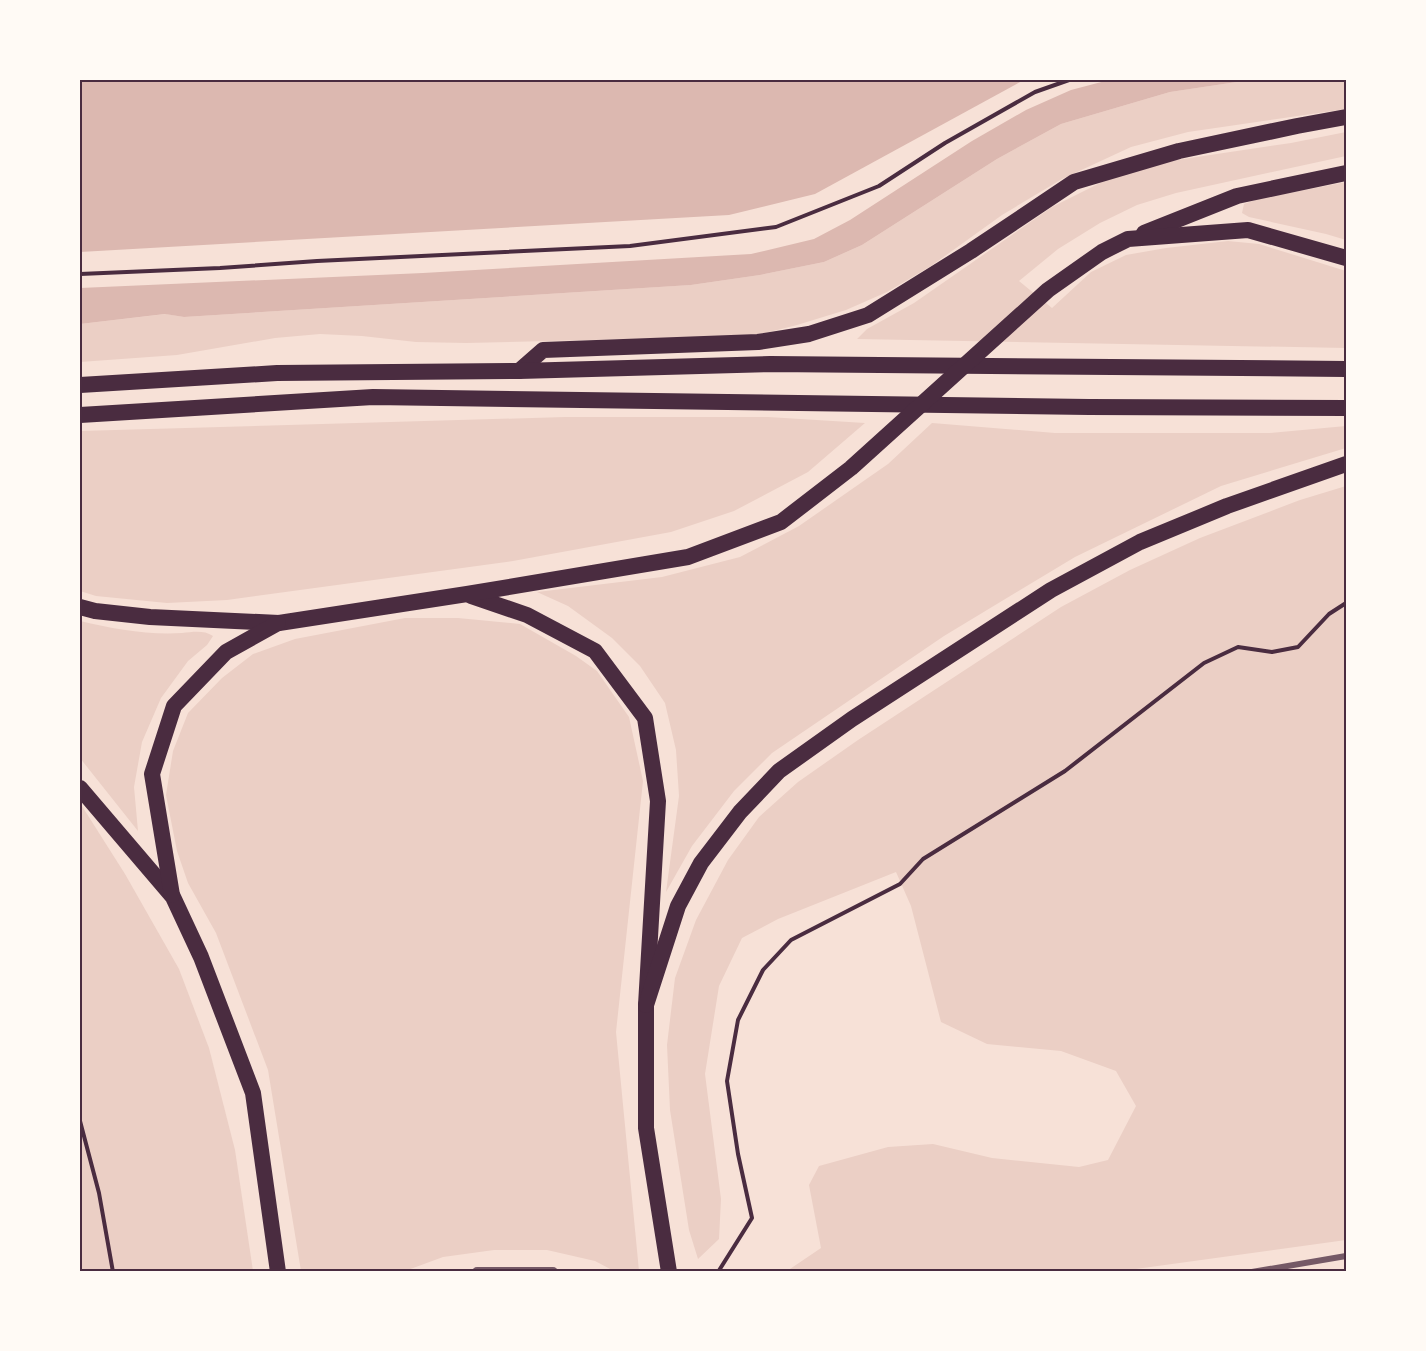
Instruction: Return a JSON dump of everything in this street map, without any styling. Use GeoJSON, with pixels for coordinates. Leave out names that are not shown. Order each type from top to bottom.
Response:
{"type":"FeatureCollection","features":[{"type":"Feature","properties":{"kind":"highway"},"geometry":{"type":"LineString","coordinates":[[519,371],[543,350],[758,342],[809,334],[868,315],[971,251],[1074,182],[1179,151],[1347,117]]}},
{"type":"Feature","properties":{"kind":"highway"},"geometry":{"type":"LineString","coordinates":[[80,607],[95,611],[150,617],[279,623],[688,557],[781,522],[851,468],[1048,290],[1102,252],[1128,239],[1237,196],[1347,173]]}},
{"type":"Feature","properties":{"kind":"highway"},"geometry":{"type":"LineString","coordinates":[[1128,239],[1248,230],[1347,258]]}},
{"type":"Feature","properties":{"kind":"highway"},"geometry":{"type":"LineString","coordinates":[[80,385],[277,373],[519,371],[770,364],[1347,369]]}},
{"type":"Feature","properties":{"kind":"highway"},"geometry":{"type":"LineString","coordinates":[[80,415],[373,397],[1347,408]]}},
{"type":"Feature","properties":{"kind":"highway"},"geometry":{"type":"LineString","coordinates":[[646,1005],[678,906],[701,863],[740,812],[778,771],[852,719],[1061,585],[1151,537],[1227,506],[1347,464]]}},
{"type":"Feature","properties":{"kind":"highway"},"geometry":{"type":"LineString","coordinates":[[467,594],[527,615],[595,651],[645,718],[658,801],[646,1005],[646,1128],[669,1272]]}},
{"type":"Feature","properties":{"kind":"highway"},"geometry":{"type":"LineString","coordinates":[[278,1272],[253,1093],[201,957],[173,897],[152,774],[174,706],[226,652],[279,623]]}},
{"type":"Feature","properties":{"kind":"highway"},"geometry":{"type":"LineString","coordinates":[[80,788],[173,897]]}},
{"type":"Feature","properties":{"kind":"street"},"geometry":{"type":"LineString","coordinates":[[1252,1272],[1347,1256]]}},
{"type":"Feature","properties":{"kind":"street"},"geometry":{"type":"LineString","coordinates":[[477,1272],[553,1272]]}},
{"type":"Feature","properties":{"kind":"path"},"geometry":{"type":"LineString","coordinates":[[80,274],[630,246],[777,227],[879,186],[945,143],[1035,92],[1069,80]]}},
{"type":"Feature","properties":{"kind":"path"},"geometry":{"type":"LineString","coordinates":[[718,1272],[752,1218],[738,1155],[727,1081],[738,1020],[763,970],[791,939],[900,884],[923,859],[1065,771],[1204,663],[1238,647],[1272,652],[1298,647],[1329,614],[1347,603]]}},
{"type":"Feature","properties":{"kind":"path"},"geometry":{"type":"LineString","coordinates":[[80,1121],[99,1193],[113,1272]]}},
{"type":"Feature","properties":{"kind":"shaded area"},"geometry":{"type":"Polygon","coordinates":[[[80,80],[1024,80],[815,194],[729,215],[80,252],[80,80]]]}},
{"type":"Feature","properties":{"kind":"shaded area"},"geometry":{"type":"Polygon","coordinates":[[[1109,80],[1250,80],[1170,92],[1061,124],[997,159],[862,245],[824,262],[760,275],[691,285],[184,317],[165,314],[80,324],[80,288],[423,273],[751,254],[814,239],[850,220],[972,141],[1026,110],[1071,90],[1109,80]]]}},
{"type":"Feature","properties":{"kind":"shaded area"},"geometry":{"type":"Polygon","coordinates":[[[1250,80],[1346,80],[1346,109],[1188,132],[1131,147],[1062,179],[1002,215],[931,266],[887,292],[846,310],[753,336],[466,343],[416,342],[320,334],[275,338],[177,355],[80,362],[80,324],[166,314],[184,317],[691,285],[760,275],[824,262],[862,245],[997,159],[1061,124],[1170,92],[1250,80]]]}},
{"type":"Feature","properties":{"kind":"shaded area"},"geometry":{"type":"Polygon","coordinates":[[[1346,132],[1346,156],[1176,193],[1137,205],[1100,223],[1058,249],[1019,281],[1052,308],[1091,272],[1126,255],[1228,241],[1259,244],[1346,271],[1346,348],[857,339],[867,329],[914,303],[1052,207],[1104,181],[1170,161],[1291,143],[1346,132]]]}},
{"type":"Feature","properties":{"kind":"shaded area"},"geometry":{"type":"Polygon","coordinates":[[[1346,182],[1346,240],[1249,217],[1242,213],[1244,204],[1258,199],[1346,182]]]}},
{"type":"Feature","properties":{"kind":"shaded area"},"geometry":{"type":"Polygon","coordinates":[[[565,417],[768,417],[865,423],[808,472],[734,511],[671,532],[513,561],[227,600],[167,603],[96,596],[80,591],[80,431],[565,417]]]}},
{"type":"Feature","properties":{"kind":"shaded area"},"geometry":{"type":"Polygon","coordinates":[[[932,423],[1055,433],[1270,433],[1346,426],[1346,448],[1221,486],[1075,557],[944,636],[772,753],[734,791],[692,846],[666,892],[679,796],[676,750],[665,703],[640,666],[612,638],[568,606],[537,592],[662,577],[740,557],[799,526],[888,464],[932,423]]]}},
{"type":"Feature","properties":{"kind":"shaded area"},"geometry":{"type":"Polygon","coordinates":[[[1346,486],[1346,1240],[1114,1272],[787,1271],[821,1248],[809,1185],[819,1166],[888,1147],[933,1144],[992,1158],[1079,1167],[1108,1160],[1136,1106],[1116,1071],[1061,1051],[987,1044],[941,1022],[911,906],[896,872],[778,919],[742,938],[719,986],[705,1074],[721,1199],[719,1239],[698,1259],[689,1230],[670,1110],[667,1045],[675,978],[696,920],[728,860],[759,817],[798,782],[858,740],[1061,607],[1130,570],[1200,538],[1300,500],[1346,486]]]}},
{"type":"Feature","properties":{"kind":"shaded area"},"geometry":{"type":"Polygon","coordinates":[[[405,618],[458,618],[520,624],[576,656],[597,671],[629,717],[643,781],[616,1032],[639,1271],[614,1271],[595,1261],[547,1250],[494,1250],[443,1257],[405,1271],[301,1271],[268,1070],[216,933],[188,883],[177,851],[166,795],[173,751],[188,713],[222,678],[253,654],[295,639],[405,618]]]}},
{"type":"Feature","properties":{"kind":"shaded area"},"geometry":{"type":"Polygon","coordinates":[[[80,621],[130,631],[198,632],[213,636],[207,645],[188,661],[161,698],[142,742],[134,787],[138,831],[80,758],[80,621]]]}},
{"type":"Feature","properties":{"kind":"shaded area"},"geometry":{"type":"Polygon","coordinates":[[[80,803],[125,874],[179,969],[209,1048],[235,1150],[253,1271],[80,1271],[80,803]]]}}]}
